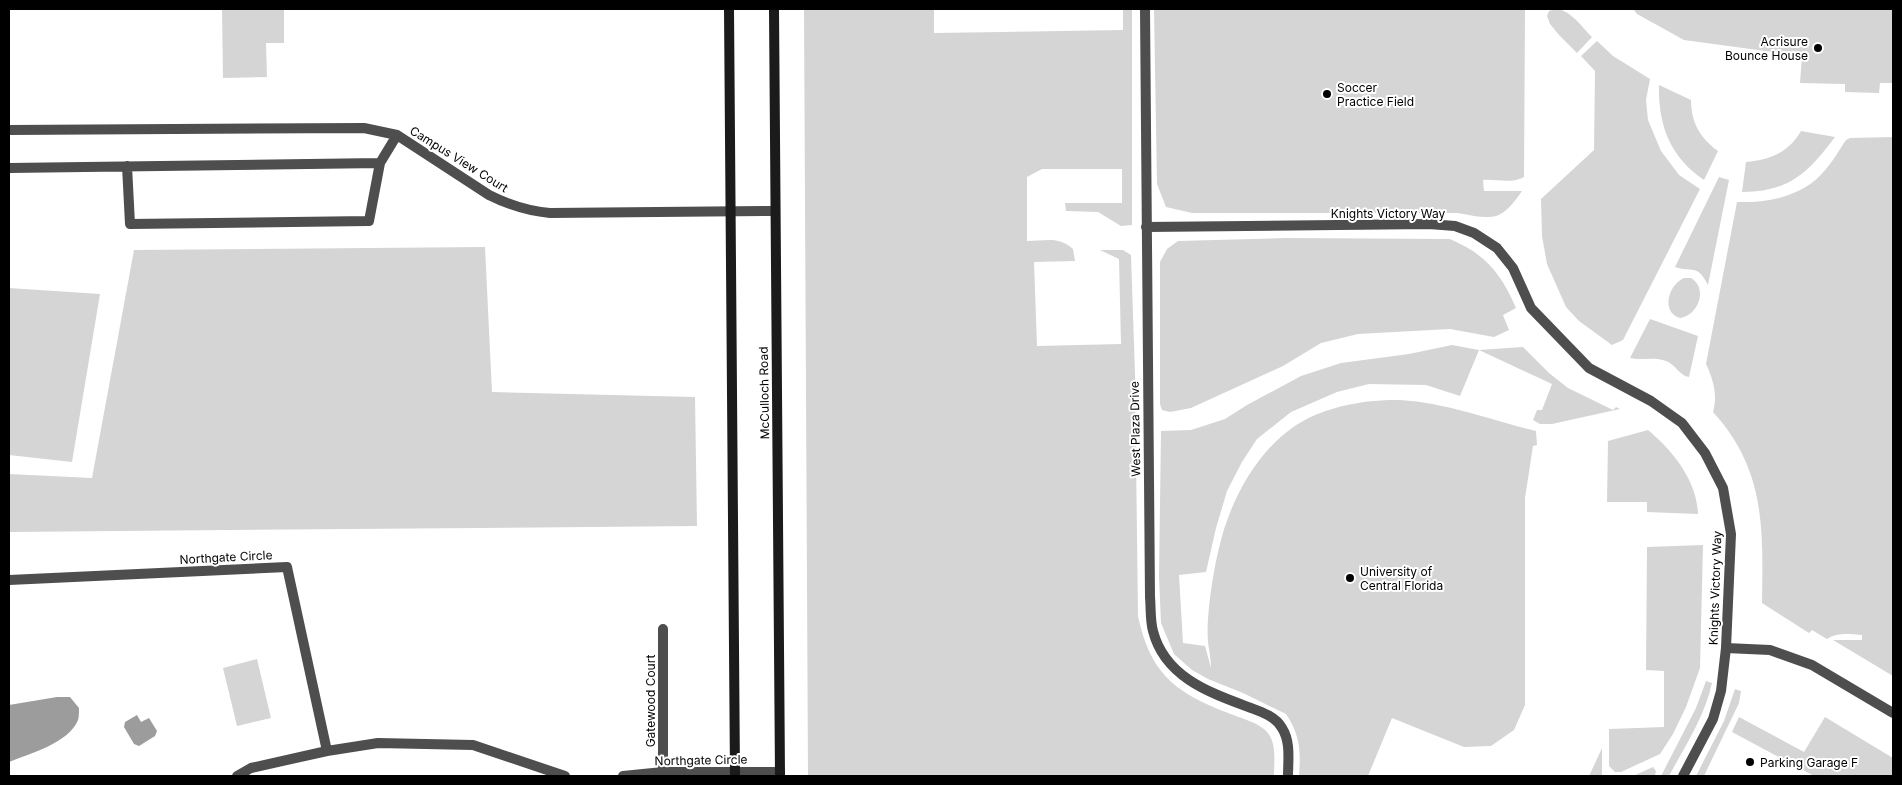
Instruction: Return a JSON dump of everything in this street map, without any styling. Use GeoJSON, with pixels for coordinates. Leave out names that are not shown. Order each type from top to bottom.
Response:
{"type":"FeatureCollection","features":[{"type":"Feature","properties":{"kind":"main road"},"geometry":{"type":"LineString","coordinates":[[729,9],[735,774]]}},
{"type":"Feature","properties":{"kind":"main road","name":"McCulloch Road"},"geometry":{"type":"LineString","coordinates":[[774,9],[780,774]]}},
{"type":"Feature","properties":{"kind":"street","name":"West Plaza Drive"},"geometry":{"type":"LineString","coordinates":[[1145,9],[1150,597],[1153,631],[1164,656],[1182,675],[1203,690],[1268,714],[1282,727],[1289,746],[1288,776]]}},
{"type":"Feature","properties":{"kind":"street","name":"Campus View Court"},"geometry":{"type":"LineString","coordinates":[[9,130],[364,128],[397,136],[489,195],[532,211],[775,211]]}},
{"type":"Feature","properties":{"kind":"street"},"geometry":{"type":"LineString","coordinates":[[127,166],[130,224],[369,221],[380,163],[397,136]]}},
{"type":"Feature","properties":{"kind":"street"},"geometry":{"type":"LineString","coordinates":[[9,168],[380,163]]}},
{"type":"Feature","properties":{"kind":"street","name":"Knights Victory Way"},"geometry":{"type":"LineString","coordinates":[[1146,227],[1419,224],[1455,226],[1474,233],[1497,248],[1513,268],[1531,308],[1589,368],[1651,400],[1682,423],[1705,453],[1723,488],[1731,534],[1726,648],[1721,692],[1713,719],[1683,776]]}},
{"type":"Feature","properties":{"kind":"street","name":"Northgate Circle"},"geometry":{"type":"LineString","coordinates":[[9,580],[287,567],[327,750]]}},
{"type":"Feature","properties":{"kind":"street","name":"Gatewood Court"},"geometry":{"type":"LineString","coordinates":[[663,629],[663,772]]}},
{"type":"Feature","properties":{"kind":"street"},"geometry":{"type":"LineString","coordinates":[[1726,648],[1770,650],[1812,665],[1893,713]]}},
{"type":"Feature","properties":{"kind":"street"},"geometry":{"type":"LineString","coordinates":[[236,776],[251,768],[327,750],[378,743],[473,745],[565,776]]}},
{"type":"Feature","properties":{"kind":"street","name":"Northgate Circle"},"geometry":{"type":"LineString","coordinates":[[623,776],[663,772],[780,774]]}},
{"type":"Feature","properties":{"kind":"shaded area"},"geometry":{"type":"Polygon","coordinates":[[[222,9],[284,10],[284,43],[266,43],[267,77],[223,78],[222,9]]]}},
{"type":"Feature","properties":{"kind":"shaded area"},"geometry":{"type":"Polygon","coordinates":[[[804,9],[934,9],[934,33],[1123,30],[1123,9],[1132,9],[1132,225],[1121,226],[1098,212],[1066,211],[1065,203],[1122,203],[1122,169],[1042,169],[1027,177],[1027,241],[1052,240],[1062,242],[1073,249],[1075,261],[1034,262],[1037,346],[1121,344],[1119,259],[1100,250],[1123,250],[1131,255],[1135,374],[1138,616],[1151,655],[1171,681],[1199,700],[1256,724],[1265,730],[1271,738],[1274,747],[1274,776],[808,776],[804,9]]]}},
{"type":"Feature","properties":{"kind":"shaded area","name":"Soccer Practice Field"},"geometry":{"type":"Polygon","coordinates":[[[1154,9],[1525,9],[1524,177],[1510,181],[1483,180],[1484,191],[1522,191],[1508,209],[1501,214],[1488,217],[1457,213],[1192,213],[1166,207],[1157,184],[1154,9]]]}},
{"type":"Feature","properties":{"kind":"shaded area"},"geometry":{"type":"Polygon","coordinates":[[[1555,9],[1571,15],[1592,37],[1577,53],[1550,24],[1547,16],[1549,11],[1555,9]]]}},
{"type":"Feature","properties":{"kind":"shaded area","name":"Acrisure Bounce House"},"geometry":{"type":"Polygon","coordinates":[[[1633,9],[1893,9],[1893,83],[1880,83],[1879,93],[1845,92],[1845,84],[1800,83],[1802,56],[1684,40],[1637,14],[1633,9]]]}},
{"type":"Feature","properties":{"kind":"shaded area"},"geometry":{"type":"Polygon","coordinates":[[[1597,41],[1613,56],[1650,79],[1646,100],[1648,120],[1661,151],[1679,175],[1700,189],[1623,340],[1612,345],[1579,321],[1566,307],[1547,264],[1542,236],[1541,199],[1594,150],[1595,71],[1581,56],[1597,41]]]}},
{"type":"Feature","properties":{"kind":"shaded area"},"geometry":{"type":"Polygon","coordinates":[[[1659,85],[1691,100],[1691,108],[1698,129],[1706,141],[1718,151],[1704,180],[1682,161],[1668,139],[1661,113],[1659,85]]]}},
{"type":"Feature","properties":{"kind":"shaded area"},"geometry":{"type":"Polygon","coordinates":[[[1801,131],[1835,137],[1816,161],[1796,178],[1773,188],[1742,192],[1746,162],[1778,154],[1791,144],[1801,131]]]}},
{"type":"Feature","properties":{"kind":"shaded area"},"geometry":{"type":"Polygon","coordinates":[[[1893,137],[1893,676],[1833,640],[1862,640],[1862,635],[1840,634],[1827,639],[1812,630],[1809,633],[1762,603],[1762,551],[1758,502],[1743,456],[1730,434],[1713,412],[1714,387],[1706,364],[1737,202],[1774,199],[1797,192],[1808,186],[1826,169],[1846,140],[1850,138],[1893,137]]]}},
{"type":"Feature","properties":{"kind":"shaded area"},"geometry":{"type":"Polygon","coordinates":[[[1719,177],[1729,180],[1708,285],[1697,271],[1675,267],[1719,177]]]}},
{"type":"Feature","properties":{"kind":"shaded area"},"geometry":{"type":"Polygon","coordinates":[[[1286,238],[1450,239],[1473,251],[1498,275],[1516,308],[1503,315],[1509,330],[1494,337],[1450,329],[1358,334],[1321,343],[1283,366],[1191,408],[1170,412],[1162,410],[1160,404],[1160,262],[1167,249],[1178,241],[1286,238]]]}},
{"type":"Feature","properties":{"kind":"shaded area"},"geometry":{"type":"Polygon","coordinates":[[[485,247],[492,392],[695,397],[697,526],[9,532],[9,474],[92,478],[134,250],[485,247]]]}},
{"type":"Feature","properties":{"kind":"shaded area"},"geometry":{"type":"Polygon","coordinates":[[[1684,278],[1691,278],[1696,282],[1700,294],[1699,301],[1692,312],[1680,318],[1670,310],[1669,298],[1674,286],[1684,278]]]}},
{"type":"Feature","properties":{"kind":"shaded area"},"geometry":{"type":"Polygon","coordinates":[[[9,288],[100,294],[72,462],[9,455],[9,288]]]}},
{"type":"Feature","properties":{"kind":"shaded area"},"geometry":{"type":"Polygon","coordinates":[[[1650,319],[1698,336],[1689,377],[1683,375],[1666,361],[1630,358],[1650,319]]]}},
{"type":"Feature","properties":{"kind":"shaded area"},"geometry":{"type":"Polygon","coordinates":[[[1452,345],[1479,350],[1460,396],[1426,385],[1369,384],[1337,392],[1291,412],[1257,439],[1227,491],[1206,572],[1179,575],[1183,643],[1205,646],[1211,668],[1208,642],[1209,608],[1214,569],[1223,531],[1236,498],[1245,482],[1255,466],[1278,439],[1292,428],[1316,415],[1344,406],[1386,400],[1435,405],[1469,412],[1536,431],[1537,445],[1533,446],[1525,498],[1525,705],[1514,730],[1491,746],[1464,747],[1392,718],[1368,776],[1299,776],[1300,759],[1297,736],[1286,714],[1192,670],[1174,654],[1161,623],[1159,577],[1161,431],[1191,430],[1225,419],[1301,376],[1341,363],[1409,354],[1452,345]]]}},
{"type":"Feature","properties":{"kind":"shaded area"},"geometry":{"type":"Polygon","coordinates":[[[1523,347],[1549,373],[1568,388],[1613,410],[1616,407],[1620,409],[1552,424],[1540,424],[1533,420],[1537,410],[1542,410],[1552,384],[1479,350],[1523,347]]]}},
{"type":"Feature","properties":{"kind":"shaded area"},"geometry":{"type":"Polygon","coordinates":[[[1648,430],[1666,447],[1682,467],[1693,489],[1697,501],[1698,514],[1647,512],[1647,502],[1607,502],[1608,441],[1648,430]]]}},
{"type":"Feature","properties":{"kind":"shaded area"},"geometry":{"type":"Polygon","coordinates":[[[1703,545],[1700,668],[1686,707],[1673,734],[1660,754],[1621,772],[1615,772],[1609,766],[1609,729],[1664,727],[1664,671],[1646,670],[1647,547],[1703,545]]]}},
{"type":"Feature","properties":{"kind":"shaded area"},"geometry":{"type":"Polygon","coordinates":[[[257,659],[271,718],[237,726],[223,668],[257,659]]]}},
{"type":"Feature","properties":{"kind":"shaded area"},"geometry":{"type":"Polygon","coordinates":[[[1706,681],[1712,683],[1700,719],[1669,776],[1661,776],[1696,708],[1706,681]]]}},
{"type":"Feature","properties":{"kind":"shaded area"},"geometry":{"type":"Polygon","coordinates":[[[1735,689],[1741,691],[1739,703],[1704,776],[1696,776],[1724,721],[1735,689]]]}},
{"type":"Feature","properties":{"kind":"shaded area"},"geometry":{"type":"Polygon","coordinates":[[[57,697],[70,697],[79,708],[78,720],[73,728],[48,747],[9,762],[9,705],[57,697]]]}},
{"type":"Feature","properties":{"kind":"shaded area"},"geometry":{"type":"Polygon","coordinates":[[[137,715],[141,722],[149,718],[157,731],[155,736],[139,746],[134,744],[124,727],[125,722],[137,715]]]}},
{"type":"Feature","properties":{"kind":"shaded area"},"geometry":{"type":"Polygon","coordinates":[[[1739,717],[1804,752],[1825,717],[1893,758],[1893,776],[1814,776],[1732,732],[1739,717]]]}},
{"type":"Feature","properties":{"kind":"shaded area"},"geometry":{"type":"Polygon","coordinates":[[[1602,748],[1602,776],[1589,776],[1602,748]]]}},
{"type":"Feature","properties":{"kind":"shaded area"},"geometry":{"type":"Polygon","coordinates":[[[1653,767],[1656,771],[1655,776],[1633,776],[1653,767]]]}},
{"type":"Feature","properties":{"kind":"place","name":"Acrisure Bounce House"},"geometry":{"type":"Point","coordinates":[1818,48]}},
{"type":"Feature","properties":{"kind":"place","name":"Soccer Practice Field"},"geometry":{"type":"Point","coordinates":[1327,94]}},
{"type":"Feature","properties":{"kind":"place","name":"University of Central Florida"},"geometry":{"type":"Point","coordinates":[1350,578]}},
{"type":"Feature","properties":{"kind":"place","name":"Parking Garage F"},"geometry":{"type":"Point","coordinates":[1750,762]}}]}
